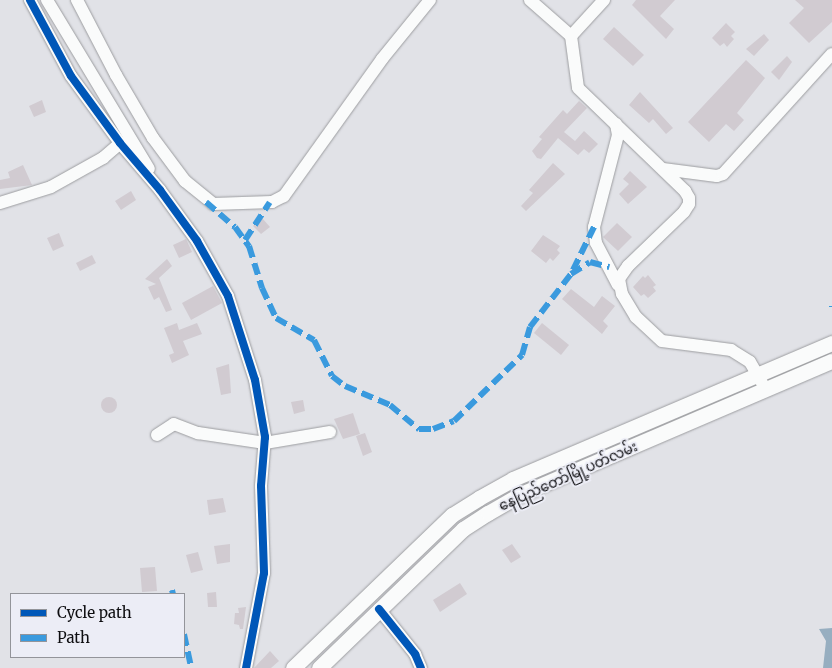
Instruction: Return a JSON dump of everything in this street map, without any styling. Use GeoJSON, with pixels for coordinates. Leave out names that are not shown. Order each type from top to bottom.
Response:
{"type":"FeatureCollection","features":[{"type":"Feature","properties":{"kind":"main road"},"geometry":{"type":"LineString","coordinates":[[294,668],[452,515],[480,498],[513,479],[832,343]]}},
{"type":"Feature","properties":{"kind":"main road","name":"နေပြည်တော်မြို့ပတ်လမ်း"},"geometry":{"type":"LineString","coordinates":[[320,668],[463,529],[521,494],[832,361]]}},
{"type":"Feature","properties":{"kind":"street"},"geometry":{"type":"LineString","coordinates":[[30,0],[71,76],[120,143],[156,185],[197,241],[228,296],[263,412],[265,443],[261,486],[264,573],[246,668]]}},
{"type":"Feature","properties":{"kind":"street"},"geometry":{"type":"LineString","coordinates":[[47,0],[142,156],[156,185]]}},
{"type":"Feature","properties":{"kind":"street"},"geometry":{"type":"LineString","coordinates":[[77,0],[116,75],[153,138],[185,181],[213,204],[270,202],[284,196],[382,59],[430,0]]}},
{"type":"Feature","properties":{"kind":"street"},"geometry":{"type":"LineString","coordinates":[[530,0],[571,36],[578,88],[685,191],[689,204],[628,266],[618,285]]}},
{"type":"Feature","properties":{"kind":"street"},"geometry":{"type":"LineString","coordinates":[[571,36],[604,0]]}},
{"type":"Feature","properties":{"kind":"street"},"geometry":{"type":"LineString","coordinates":[[663,169],[717,176],[723,174],[832,54]]}},
{"type":"Feature","properties":{"kind":"street"},"geometry":{"type":"LineString","coordinates":[[616,124],[618,135],[594,227],[596,243],[618,285],[636,316],[662,341],[731,350],[750,362],[765,390]]}},
{"type":"Feature","properties":{"kind":"street"},"geometry":{"type":"LineString","coordinates":[[0,202],[51,187],[102,158],[120,143]]}},
{"type":"Feature","properties":{"kind":"street"},"geometry":{"type":"LineString","coordinates":[[157,435],[174,424],[198,432],[265,443],[330,432]]}},
{"type":"Feature","properties":{"kind":"street"},"geometry":{"type":"LineString","coordinates":[[380,609],[415,654],[421,668]]}},
{"type":"Feature","properties":{"kind":"water"},"geometry":{"type":"Polygon","coordinates":[[[832,628],[832,668],[823,668],[826,641],[819,629],[832,628]]]}},
{"type":"Feature","properties":{"kind":"building"},"geometry":{"type":"Polygon","coordinates":[[[636,0],[675,0],[660,16],[674,29],[666,39],[632,5],[636,0]]]}},
{"type":"Feature","properties":{"kind":"building"},"geometry":{"type":"Polygon","coordinates":[[[795,0],[832,0],[832,22],[809,43],[789,23],[804,8],[795,0]]]}},
{"type":"Feature","properties":{"kind":"building"},"geometry":{"type":"Polygon","coordinates":[[[726,23],[735,32],[731,36],[734,39],[727,47],[724,43],[720,46],[712,38],[726,23]]]}},
{"type":"Feature","properties":{"kind":"building"},"geometry":{"type":"Polygon","coordinates":[[[614,27],[644,55],[633,66],[603,39],[614,27]]]}},
{"type":"Feature","properties":{"kind":"building"},"geometry":{"type":"Polygon","coordinates":[[[764,34],[769,40],[754,56],[746,49],[764,34]]]}},
{"type":"Feature","properties":{"kind":"building"},"geometry":{"type":"Polygon","coordinates":[[[787,56],[792,62],[779,80],[771,72],[787,56]]]}},
{"type":"Feature","properties":{"kind":"building"},"geometry":{"type":"Polygon","coordinates":[[[746,60],[765,78],[737,113],[744,120],[734,131],[726,124],[709,142],[688,122],[746,60]]]}},
{"type":"Feature","properties":{"kind":"building"},"geometry":{"type":"Polygon","coordinates":[[[640,92],[673,128],[666,134],[653,119],[649,123],[629,105],[640,92]]]}},
{"type":"Feature","properties":{"kind":"building"},"geometry":{"type":"Polygon","coordinates":[[[42,100],[46,112],[34,117],[29,106],[42,100]]]}},
{"type":"Feature","properties":{"kind":"building"},"geometry":{"type":"Polygon","coordinates":[[[579,101],[587,108],[564,132],[575,141],[584,131],[598,144],[589,153],[584,149],[578,155],[558,138],[541,159],[537,158],[532,151],[542,139],[539,137],[563,110],[567,114],[579,101]]]}},
{"type":"Feature","properties":{"kind":"building"},"geometry":{"type":"Polygon","coordinates":[[[553,163],[565,174],[526,211],[521,206],[533,193],[529,190],[553,163]]]}},
{"type":"Feature","properties":{"kind":"building"},"geometry":{"type":"Polygon","coordinates":[[[23,165],[32,185],[0,189],[0,180],[10,178],[8,172],[23,165]]]}},
{"type":"Feature","properties":{"kind":"building"},"geometry":{"type":"Polygon","coordinates":[[[630,171],[647,187],[628,204],[619,194],[629,184],[623,179],[630,171]]]}},
{"type":"Feature","properties":{"kind":"building"},"geometry":{"type":"Polygon","coordinates":[[[131,191],[136,200],[121,210],[115,201],[131,191]]]}},
{"type":"Feature","properties":{"kind":"building"},"geometry":{"type":"Polygon","coordinates":[[[262,218],[270,227],[261,234],[253,226],[262,218]]]}},
{"type":"Feature","properties":{"kind":"building"},"geometry":{"type":"Polygon","coordinates":[[[617,223],[632,237],[618,251],[603,237],[617,223]]]}},
{"type":"Feature","properties":{"kind":"building"},"geometry":{"type":"Polygon","coordinates":[[[59,233],[64,246],[53,251],[47,238],[59,233]]]}},
{"type":"Feature","properties":{"kind":"building"},"geometry":{"type":"Polygon","coordinates":[[[543,235],[560,246],[557,250],[560,253],[553,261],[550,258],[546,263],[531,251],[543,235]]]}},
{"type":"Feature","properties":{"kind":"building"},"geometry":{"type":"Polygon","coordinates":[[[186,239],[192,252],[179,258],[173,245],[186,239]]]}},
{"type":"Feature","properties":{"kind":"building"},"geometry":{"type":"Polygon","coordinates":[[[92,255],[96,263],[80,271],[76,263],[92,255]]]}},
{"type":"Feature","properties":{"kind":"building"},"geometry":{"type":"Polygon","coordinates":[[[167,259],[172,266],[159,278],[172,310],[166,312],[159,297],[154,300],[148,287],[156,284],[145,279],[167,259]]]}},
{"type":"Feature","properties":{"kind":"building"},"geometry":{"type":"Polygon","coordinates":[[[648,275],[656,285],[653,287],[656,291],[648,298],[644,294],[641,296],[633,287],[643,276],[645,278],[648,275]]]}},
{"type":"Feature","properties":{"kind":"building"},"geometry":{"type":"Polygon","coordinates":[[[213,286],[222,303],[191,320],[182,303],[213,286]]]}},
{"type":"Feature","properties":{"kind":"building"},"geometry":{"type":"Polygon","coordinates":[[[571,289],[594,307],[602,296],[615,306],[603,321],[608,326],[602,334],[562,299],[571,289]]]}},
{"type":"Feature","properties":{"kind":"building"},"geometry":{"type":"Polygon","coordinates":[[[177,323],[179,330],[197,323],[202,334],[183,341],[189,355],[172,363],[169,355],[174,353],[164,328],[177,323]]]}},
{"type":"Feature","properties":{"kind":"building"},"geometry":{"type":"Polygon","coordinates":[[[542,323],[569,345],[561,355],[534,333],[542,323]]]}},
{"type":"Feature","properties":{"kind":"building"},"geometry":{"type":"Polygon","coordinates":[[[229,364],[231,393],[221,395],[216,368],[229,364]]]}},
{"type":"Feature","properties":{"kind":"building"},"geometry":{"type":"Polygon","coordinates":[[[109,397],[117,405],[109,413],[101,405],[109,397]]]}},
{"type":"Feature","properties":{"kind":"building"},"geometry":{"type":"Polygon","coordinates":[[[303,400],[305,411],[294,414],[291,402],[303,400]]]}},
{"type":"Feature","properties":{"kind":"building"},"geometry":{"type":"Polygon","coordinates":[[[353,413],[360,434],[343,439],[334,419],[353,413]]]}},
{"type":"Feature","properties":{"kind":"building"},"geometry":{"type":"Polygon","coordinates":[[[365,433],[372,452],[363,456],[356,436],[365,433]]]}},
{"type":"Feature","properties":{"kind":"building"},"geometry":{"type":"Polygon","coordinates":[[[223,498],[226,512],[209,515],[207,500],[223,498]]]}},
{"type":"Feature","properties":{"kind":"building"},"geometry":{"type":"Polygon","coordinates":[[[230,544],[230,562],[217,564],[214,546],[230,544]]]}},
{"type":"Feature","properties":{"kind":"building"},"geometry":{"type":"Polygon","coordinates":[[[512,544],[521,557],[511,563],[502,550],[512,544]]]}},
{"type":"Feature","properties":{"kind":"building"},"geometry":{"type":"Polygon","coordinates":[[[198,552],[203,570],[191,573],[186,555],[198,552]]]}},
{"type":"Feature","properties":{"kind":"building"},"geometry":{"type":"Polygon","coordinates":[[[155,567],[157,591],[142,592],[140,568],[155,567]]]}},
{"type":"Feature","properties":{"kind":"building"},"geometry":{"type":"Polygon","coordinates":[[[460,583],[467,594],[440,612],[433,600],[460,583]]]}},
{"type":"Feature","properties":{"kind":"building"},"geometry":{"type":"Polygon","coordinates":[[[216,592],[217,607],[208,607],[207,593],[216,592]]]}},
{"type":"Feature","properties":{"kind":"building"},"geometry":{"type":"Polygon","coordinates":[[[246,607],[243,629],[240,629],[239,625],[234,624],[235,613],[239,613],[238,608],[246,607]]]}},
{"type":"Feature","properties":{"kind":"building"},"geometry":{"type":"Polygon","coordinates":[[[270,651],[279,661],[271,668],[254,668],[270,651]]]}},
{"type":"Feature","properties":{"kind":"marked path"},"geometry":{"type":"LineString","coordinates":[[206,202],[235,227],[249,246],[262,288],[276,318],[314,340],[332,376],[345,386],[390,405],[419,429],[433,429],[454,421],[522,355],[530,327],[571,274],[590,262],[609,267]]}},
{"type":"Feature","properties":{"kind":"marked path"},"geometry":{"type":"LineString","coordinates":[[245,240],[270,202]]}},
{"type":"Feature","properties":{"kind":"marked path"},"geometry":{"type":"LineString","coordinates":[[573,270],[594,227]]}},
{"type":"Feature","properties":{"kind":"marked path"},"geometry":{"type":"LineString","coordinates":[[185,639],[191,668]]}},
{"type":"Feature","properties":{"kind":"cycle path"},"geometry":{"type":"LineString","coordinates":[[30,0],[71,76],[120,143],[160,190],[197,241],[228,296],[255,380],[265,437],[261,486],[264,573],[246,668]]}},
{"type":"Feature","properties":{"kind":"cycle path"},"geometry":{"type":"LineString","coordinates":[[379,609],[415,654],[421,668]]}}]}
